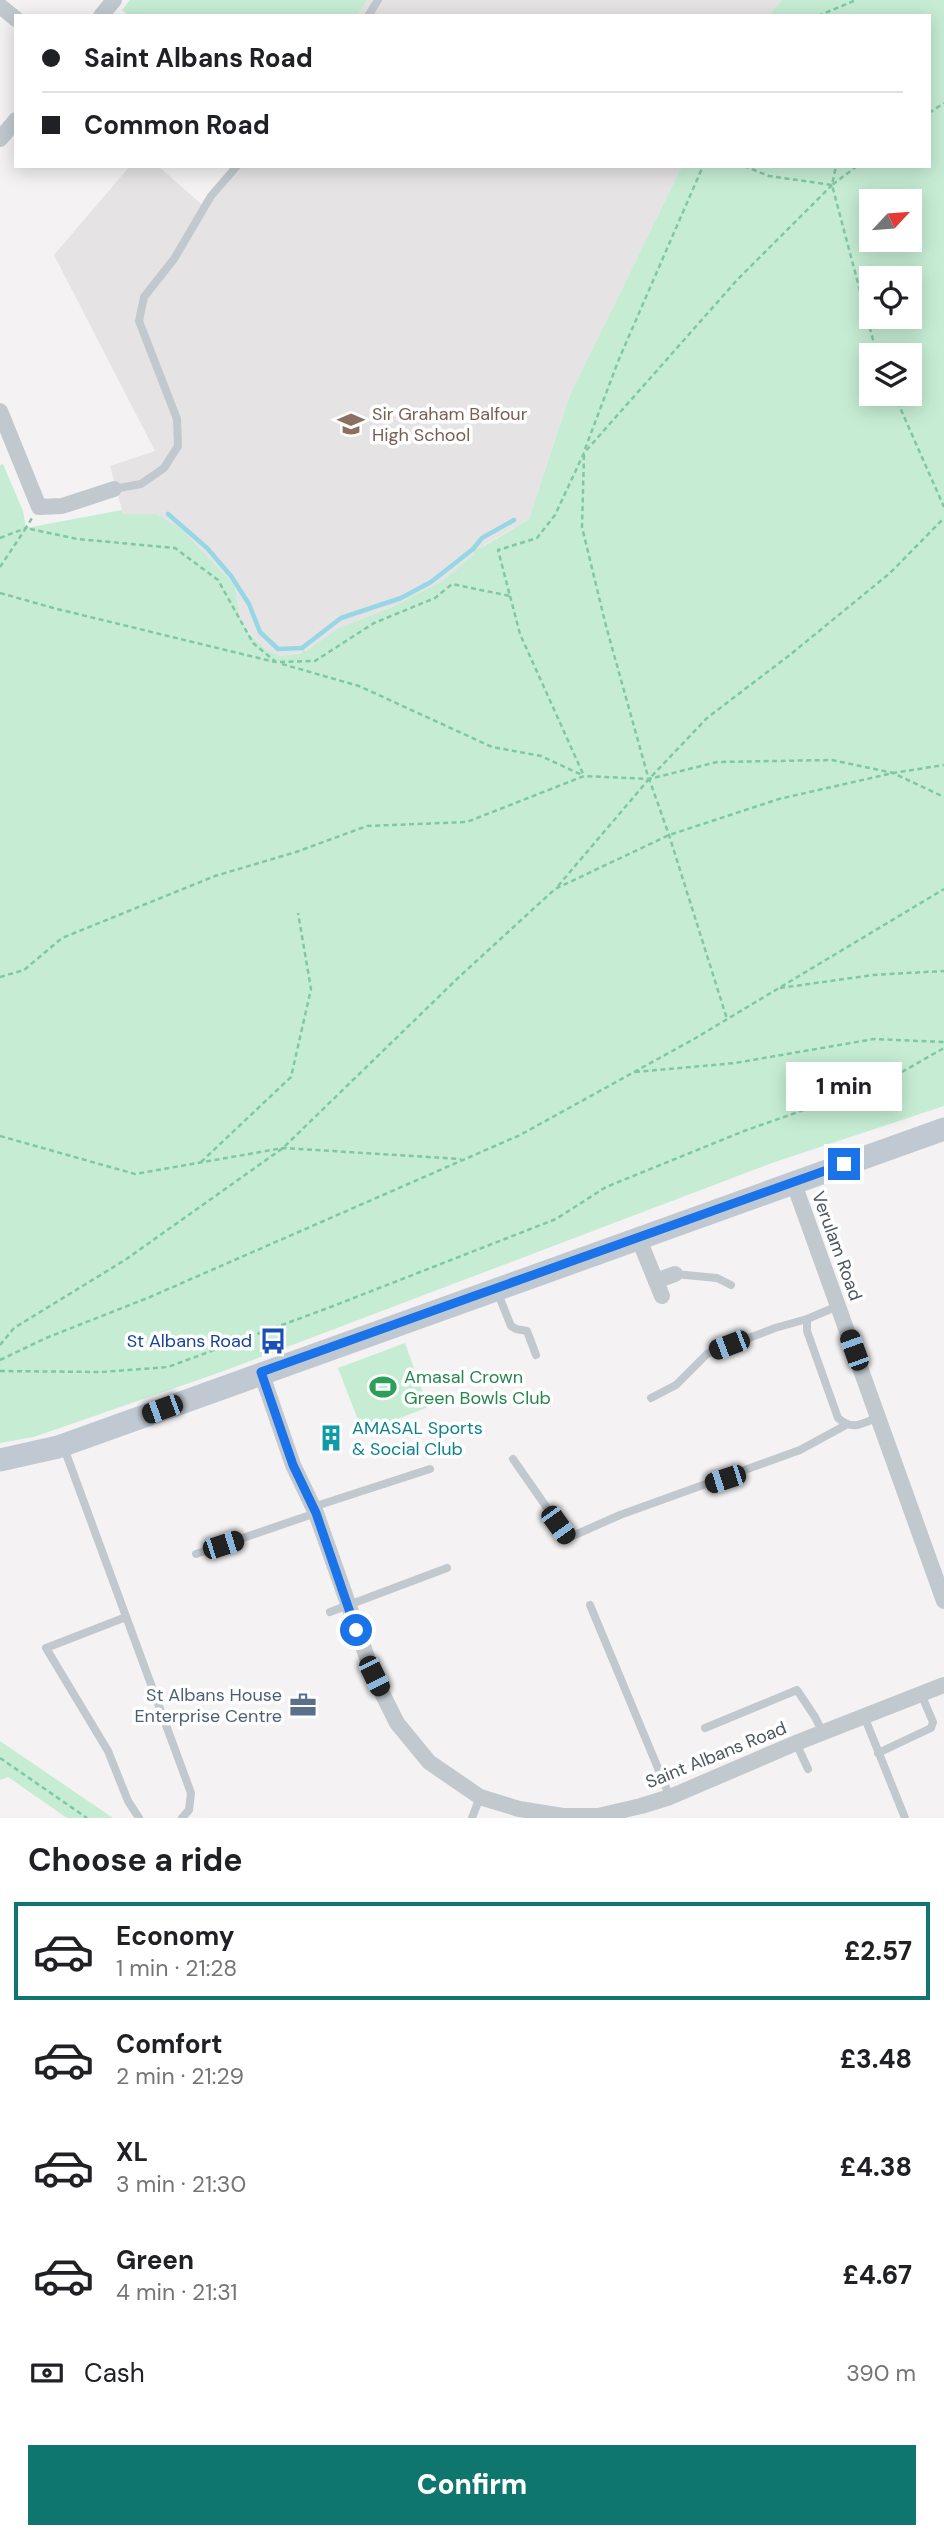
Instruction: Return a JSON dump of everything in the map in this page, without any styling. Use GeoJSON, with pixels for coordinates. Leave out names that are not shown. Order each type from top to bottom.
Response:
{"type":"FeatureCollection","features":[{"type":"Feature","properties":{"kind":"street"},"geometry":{"type":"LineString","coordinates":[[103,14],[114,0]]}},
{"type":"Feature","properties":{"kind":"street"},"geometry":{"type":"LineString","coordinates":[[0,6],[14,17]]}},
{"type":"Feature","properties":{"kind":"street"},"geometry":{"type":"LineString","coordinates":[[0,139],[14,122]]}},
{"type":"Feature","properties":{"kind":"street"},"geometry":{"type":"LineString","coordinates":[[0,411],[39,507],[62,506],[114,489]]}},
{"type":"Feature","properties":{"kind":"street"},"geometry":{"type":"LineString","coordinates":[[0,1461],[63,1445],[944,1129]]}},
{"type":"Feature","properties":{"kind":"street","name":"Verulam Road"},"geometry":{"type":"LineString","coordinates":[[793,1181],[944,1601]]}},
{"type":"Feature","properties":{"kind":"street"},"geometry":{"type":"LineString","coordinates":[[638,1237],[659,1289],[675,1274]]}},
{"type":"Feature","properties":{"kind":"street","name":"Saint Albans Road"},"geometry":{"type":"LineString","coordinates":[[261,1372],[288,1467],[314,1510],[374,1676],[397,1723],[429,1762],[480,1797],[519,1809],[563,1816],[598,1816],[670,1797],[796,1743],[944,1685]]}},
{"type":"Feature","properties":{"kind":"lane"},"geometry":{"type":"LineString","coordinates":[[114,489],[141,484],[164,468],[178,446],[177,419],[139,321],[144,297],[174,259],[211,196],[235,168]]}},
{"type":"Feature","properties":{"kind":"lane"},"geometry":{"type":"LineString","coordinates":[[675,1274],[717,1278],[732,1285]]}},
{"type":"Feature","properties":{"kind":"lane"},"geometry":{"type":"LineString","coordinates":[[495,1288],[511,1326],[527,1331],[536,1355]]}},
{"type":"Feature","properties":{"kind":"lane"},"geometry":{"type":"LineString","coordinates":[[651,1398],[676,1385],[707,1354],[838,1306]]}},
{"type":"Feature","properties":{"kind":"lane"},"geometry":{"type":"LineString","coordinates":[[807,1319],[807,1331],[838,1418],[846,1425]]}},
{"type":"Feature","properties":{"kind":"lane"},"geometry":{"type":"LineString","coordinates":[[513,1459],[568,1538],[654,1502],[800,1450],[846,1425],[857,1425],[878,1417]]}},
{"type":"Feature","properties":{"kind":"lane"},"geometry":{"type":"LineString","coordinates":[[63,1445],[191,1793],[189,1810],[182,1818]]}},
{"type":"Feature","properties":{"kind":"lane"},"geometry":{"type":"LineString","coordinates":[[197,1554],[430,1469]]}},
{"type":"Feature","properties":{"kind":"lane"},"geometry":{"type":"LineString","coordinates":[[330,1612],[447,1568]]}},
{"type":"Feature","properties":{"kind":"lane"},"geometry":{"type":"LineString","coordinates":[[590,1605],[670,1797]]}},
{"type":"Feature","properties":{"kind":"lane"},"geometry":{"type":"LineString","coordinates":[[125,1618],[46,1648],[108,1751],[128,1801],[139,1818]]}},
{"type":"Feature","properties":{"kind":"lane"},"geometry":{"type":"LineString","coordinates":[[705,1728],[797,1690],[823,1732]]}},
{"type":"Feature","properties":{"kind":"lane"},"geometry":{"type":"LineString","coordinates":[[878,1753],[931,1728],[933,1721],[921,1694]]}},
{"type":"Feature","properties":{"kind":"lane"},"geometry":{"type":"LineString","coordinates":[[864,1716],[905,1818]]}},
{"type":"Feature","properties":{"kind":"lane"},"geometry":{"type":"LineString","coordinates":[[796,1743],[808,1769]]}},
{"type":"Feature","properties":{"kind":"lane"},"geometry":{"type":"LineString","coordinates":[[472,1818],[480,1797]]}},
{"type":"Feature","properties":{"kind":"path"},"geometry":{"type":"LineString","coordinates":[[823,14],[856,0]]}},
{"type":"Feature","properties":{"kind":"path"},"geometry":{"type":"LineString","coordinates":[[584,776],[520,634],[498,551],[537,538],[555,514],[584,453],[619,359],[702,168]]}},
{"type":"Feature","properties":{"kind":"path"},"geometry":{"type":"LineString","coordinates":[[749,168],[769,176],[832,185]]}},
{"type":"Feature","properties":{"kind":"path"},"geometry":{"type":"LineString","coordinates":[[836,168],[832,185],[874,343]]}},
{"type":"Feature","properties":{"kind":"path"},"geometry":{"type":"LineString","coordinates":[[727,1019],[649,779],[606,626],[582,527],[584,453],[737,280],[832,185],[854,168]]}},
{"type":"Feature","properties":{"kind":"path"},"geometry":{"type":"LineString","coordinates":[[899,406],[944,507]]}},
{"type":"Feature","properties":{"kind":"path"},"geometry":{"type":"LineString","coordinates":[[0,567],[39,507]]}},
{"type":"Feature","properties":{"kind":"path"},"geometry":{"type":"LineString","coordinates":[[0,1345],[14,1328],[125,1260],[283,1148],[439,995],[555,889],[649,779],[707,718],[890,573],[944,518]]}},
{"type":"Feature","properties":{"kind":"path"},"geometry":{"type":"LineString","coordinates":[[0,538],[26,528],[77,539],[175,548],[218,580],[253,643],[276,662],[314,661],[374,623],[435,598],[452,584],[510,596]]}},
{"type":"Feature","properties":{"kind":"path"},"geometry":{"type":"LineString","coordinates":[[0,593],[276,662],[359,686],[492,747],[541,756],[584,776],[649,779],[717,762],[832,760],[892,774],[944,797]]}},
{"type":"Feature","properties":{"kind":"path"},"geometry":{"type":"LineString","coordinates":[[555,889],[669,835],[779,799],[944,765]]}},
{"type":"Feature","properties":{"kind":"path"},"geometry":{"type":"LineString","coordinates":[[0,977],[24,970],[62,938],[215,876],[296,852],[367,826],[467,822],[584,776]]}},
{"type":"Feature","properties":{"kind":"path"},"geometry":{"type":"LineString","coordinates":[[0,1360],[520,1135],[727,1019],[944,889]]}},
{"type":"Feature","properties":{"kind":"path"},"geometry":{"type":"LineString","coordinates":[[200,1163],[291,1077],[311,989],[299,913]]}},
{"type":"Feature","properties":{"kind":"path"},"geometry":{"type":"LineString","coordinates":[[777,989],[873,975],[944,971]]}},
{"type":"Feature","properties":{"kind":"path"},"geometry":{"type":"LineString","coordinates":[[633,1072],[735,1063],[874,1039],[944,1042]]}},
{"type":"Feature","properties":{"kind":"path"},"geometry":{"type":"LineString","coordinates":[[0,1371],[102,1372],[168,1367],[556,1219],[606,1186],[744,1131],[887,1081],[944,1048]]}},
{"type":"Feature","properties":{"kind":"path"},"geometry":{"type":"LineString","coordinates":[[0,1136],[135,1174],[283,1148],[465,1159]]}},
{"type":"Feature","properties":{"kind":"path"},"geometry":{"type":"LineString","coordinates":[[0,1758],[87,1818]]}},
{"type":"Feature","properties":{"kind":"shaded area"},"geometry":{"type":"Polygon","coordinates":[[[368,0],[782,0],[770,14],[358,14],[368,0]]]}},
{"type":"Feature","properties":{"kind":"shaded area","name":"Sir Graham Balfour High School"},"geometry":{"type":"Polygon","coordinates":[[[128,168],[160,168],[207,209],[235,168],[681,168],[569,397],[529,519],[486,544],[442,581],[392,607],[338,628],[304,652],[280,656],[267,650],[249,632],[239,615],[235,586],[157,514],[123,514],[110,466],[155,451],[54,255],[128,168]]]}},
{"type":"Feature","properties":{"kind":"green space"},"geometry":{"type":"Polygon","coordinates":[[[130,0],[368,0],[358,14],[127,14],[122,10],[130,0]]]}},
{"type":"Feature","properties":{"kind":"green space"},"geometry":{"type":"Polygon","coordinates":[[[782,0],[944,0],[944,1106],[772,1163],[221,1372],[34,1437],[0,1443],[0,465],[3,464],[23,511],[26,528],[122,510],[123,514],[157,514],[181,529],[235,586],[239,615],[249,633],[267,650],[280,656],[302,653],[302,648],[306,651],[338,628],[392,607],[442,581],[474,554],[473,549],[481,548],[529,519],[569,397],[681,168],[931,168],[931,14],[770,14],[782,0]]]}},
{"type":"Feature","properties":{"kind":"green space","name":"Amasal Crown Green Bowls Club"},"geometry":{"type":"Polygon","coordinates":[[[405,1343],[428,1407],[363,1433],[338,1368],[405,1343]]]}},
{"type":"Feature","properties":{"kind":"green space"},"geometry":{"type":"Polygon","coordinates":[[[0,1741],[113,1818],[67,1818],[8,1777],[0,1780],[0,1741]]]}},
{"type":"Feature","properties":{"kind":"waterway"},"geometry":{"type":"LineString","coordinates":[[168,514],[207,548],[231,576],[249,604],[260,632],[278,649],[302,648],[341,618],[401,598],[431,582],[473,549],[482,538],[514,520]]}},
{"type":"Feature","properties":{"kind":"place","name":"Sir Graham Balfour High School"},"geometry":{"type":"Point","coordinates":[351,424]}},
{"type":"Feature","properties":{"kind":"place","name":"St Albans Road"},"geometry":{"type":"Point","coordinates":[273,1341]}},
{"type":"Feature","properties":{"kind":"place","name":"Amasal Crown Green Bowls Club"},"geometry":{"type":"Point","coordinates":[383,1387]}},
{"type":"Feature","properties":{"kind":"place","name":"AMASAL Sports & Social Club"},"geometry":{"type":"Point","coordinates":[331,1438]}},
{"type":"Feature","properties":{"kind":"place","name":"St Albans House Enterprise Centre"},"geometry":{"type":"Point","coordinates":[303,1705]}},
{"type":"Feature","properties":{"kind":"route"},"geometry":{"type":"LineString","coordinates":[[356,1630],[316,1513],[293,1465],[261,1372],[844,1164]]}}]}
